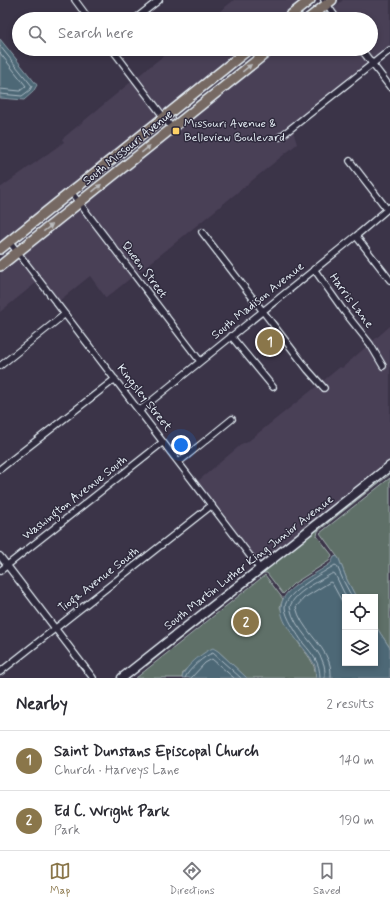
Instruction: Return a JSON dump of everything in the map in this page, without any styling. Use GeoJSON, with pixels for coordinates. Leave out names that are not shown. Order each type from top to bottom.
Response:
{"type":"FeatureCollection","features":[{"type":"Feature","properties":{"kind":"main road"},"geometry":{"type":"LineString","coordinates":[[295,12],[310,0]]}},
{"type":"Feature","properties":{"kind":"main road"},"geometry":{"type":"LineString","coordinates":[[316,12],[327,2]]}},
{"type":"Feature","properties":{"kind":"main road","name":"South Missouri Avenue"},"geometry":{"type":"LineString","coordinates":[[0,249],[240,56]]}},
{"type":"Feature","properties":{"kind":"main road","name":"South Missouri Avenue"},"geometry":{"type":"LineString","coordinates":[[0,266],[262,56]]}},
{"type":"Feature","properties":{"kind":"street"},"geometry":{"type":"LineString","coordinates":[[74,0],[83,12]]}},
{"type":"Feature","properties":{"kind":"street"},"geometry":{"type":"LineString","coordinates":[[143,12],[158,0]]}},
{"type":"Feature","properties":{"kind":"street"},"geometry":{"type":"LineString","coordinates":[[327,2],[333,12]]}},
{"type":"Feature","properties":{"kind":"street"},"geometry":{"type":"LineString","coordinates":[[280,137],[390,50]]}},
{"type":"Feature","properties":{"kind":"street"},"geometry":{"type":"LineString","coordinates":[[117,56],[172,128]]}},
{"type":"Feature","properties":{"kind":"street"},"geometry":{"type":"LineString","coordinates":[[366,56],[390,87]]}},
{"type":"Feature","properties":{"kind":"street"},"geometry":{"type":"LineString","coordinates":[[350,161],[389,208]]}},
{"type":"Feature","properties":{"kind":"street","name":"Queen Street"},"geometry":{"type":"LineString","coordinates":[[71,192],[200,361]]}},
{"type":"Feature","properties":{"kind":"street","name":"South Madison Avenue"},"geometry":{"type":"LineString","coordinates":[[139,411],[389,208]]}},
{"type":"Feature","properties":{"kind":"street"},"geometry":{"type":"LineString","coordinates":[[202,232],[308,370],[324,388]]}},
{"type":"Feature","properties":{"kind":"street"},"geometry":{"type":"LineString","coordinates":[[356,236],[390,280]]}},
{"type":"Feature","properties":{"kind":"street","name":"Kingsley Street"},"geometry":{"type":"LineString","coordinates":[[9,242],[260,569]]}},
{"type":"Feature","properties":{"kind":"street","name":"Harris Lane"},"geometry":{"type":"LineString","coordinates":[[314,269],[343,310],[370,344],[383,366]]}},
{"type":"Feature","properties":{"kind":"street"},"geometry":{"type":"LineString","coordinates":[[0,366],[65,314]]}},
{"type":"Feature","properties":{"kind":"street"},"geometry":{"type":"LineString","coordinates":[[231,336],[274,387]]}},
{"type":"Feature","properties":{"kind":"street"},"geometry":{"type":"LineString","coordinates":[[0,469],[114,379]]}},
{"type":"Feature","properties":{"kind":"street"},"geometry":{"type":"LineString","coordinates":[[179,462],[232,419]]}},
{"type":"Feature","properties":{"kind":"street","name":"Washington Avenue South"},"geometry":{"type":"LineString","coordinates":[[0,571],[163,442]]}},
{"type":"Feature","properties":{"kind":"street","name":"South Martin Luther King Junior Avenue"},"geometry":{"type":"LineString","coordinates":[[122,678],[390,466]]}},
{"type":"Feature","properties":{"kind":"street","name":"Tioga Avenue South"},"geometry":{"type":"LineString","coordinates":[[0,672],[212,505]]}},
{"type":"Feature","properties":{"kind":"street"},"geometry":{"type":"LineString","coordinates":[[0,556],[93,678]]}},
{"type":"Feature","properties":{"kind":"shaded area"},"geometry":{"type":"Polygon","coordinates":[[[234,0],[305,0],[290,12],[219,12],[234,0]]]}},
{"type":"Feature","properties":{"kind":"shaded area"},"geometry":{"type":"Polygon","coordinates":[[[343,0],[390,0],[390,45],[378,55],[378,12],[336,12],[333,8],[343,0]]]}},
{"type":"Feature","properties":{"kind":"shaded area"},"geometry":{"type":"Polygon","coordinates":[[[163,56],[235,56],[165,112],[138,76],[163,56]]]}},
{"type":"Feature","properties":{"kind":"shaded area"},"geometry":{"type":"Polygon","coordinates":[[[272,56],[362,56],[367,63],[275,137],[280,142],[293,131],[297,144],[138,273],[85,204],[272,56]]]}},
{"type":"Feature","properties":{"kind":"shaded area"},"geometry":{"type":"Polygon","coordinates":[[[132,81],[159,117],[0,243],[0,188],[64,142],[62,139],[132,81]]]}},
{"type":"Feature","properties":{"kind":"shaded area"},"geometry":{"type":"Polygon","coordinates":[[[79,209],[132,277],[106,298],[90,276],[59,301],[23,254],[79,209]]]}},
{"type":"Feature","properties":{"kind":"shaded area"},"geometry":{"type":"Polygon","coordinates":[[[18,259],[36,283],[0,312],[0,273],[18,259]]]}},
{"type":"Feature","properties":{"kind":"shaded area"},"geometry":{"type":"Polygon","coordinates":[[[390,326],[390,462],[261,564],[198,481],[243,443],[246,443],[317,386],[323,392],[329,388],[323,381],[340,367],[342,368],[367,346],[381,370],[388,367],[373,341],[390,326]]]}},
{"type":"Feature","properties":{"kind":"green space"},"geometry":{"type":"Polygon","coordinates":[[[390,474],[318,531],[317,536],[332,555],[329,561],[293,584],[283,594],[267,573],[263,573],[146,666],[180,636],[390,474]]]}},
{"type":"Feature","properties":{"kind":"green space"},"geometry":{"type":"Polygon","coordinates":[[[390,478],[390,648],[378,630],[378,594],[354,594],[339,559],[320,533],[390,478]]]}},
{"type":"Feature","properties":{"kind":"green space"},"geometry":{"type":"Polygon","coordinates":[[[265,575],[283,599],[280,607],[295,638],[310,658],[314,667],[316,678],[247,678],[218,651],[204,653],[183,672],[182,678],[136,678],[265,575]]]}},
{"type":"Feature","properties":{"kind":"water"},"geometry":{"type":"Polygon","coordinates":[[[0,39],[12,54],[12,56],[14,56],[37,85],[33,92],[24,100],[0,98],[0,39]]]}},
{"type":"Feature","properties":{"kind":"water"},"geometry":{"type":"Polygon","coordinates":[[[337,556],[339,559],[354,594],[342,594],[342,666],[378,666],[378,630],[390,648],[390,678],[316,678],[315,666],[284,621],[281,611],[282,601],[288,592],[331,563],[334,557],[337,556]]]}},
{"type":"Feature","properties":{"kind":"water"},"geometry":{"type":"Polygon","coordinates":[[[213,648],[247,678],[182,678],[183,674],[194,661],[213,648]]]}},
{"type":"Feature","properties":{"kind":"place","name":"Missouri Avenue & Belleview Boulevard"},"geometry":{"type":"Point","coordinates":[176,131]}},
{"type":"Feature","properties":{"kind":"place","name":"Saint Dunstans Episcopal Church"},"geometry":{"type":"Point","coordinates":[270,342]}},
{"type":"Feature","properties":{"kind":"place","name":"Ed C. Wright Park"},"geometry":{"type":"Point","coordinates":[246,622]}}]}
